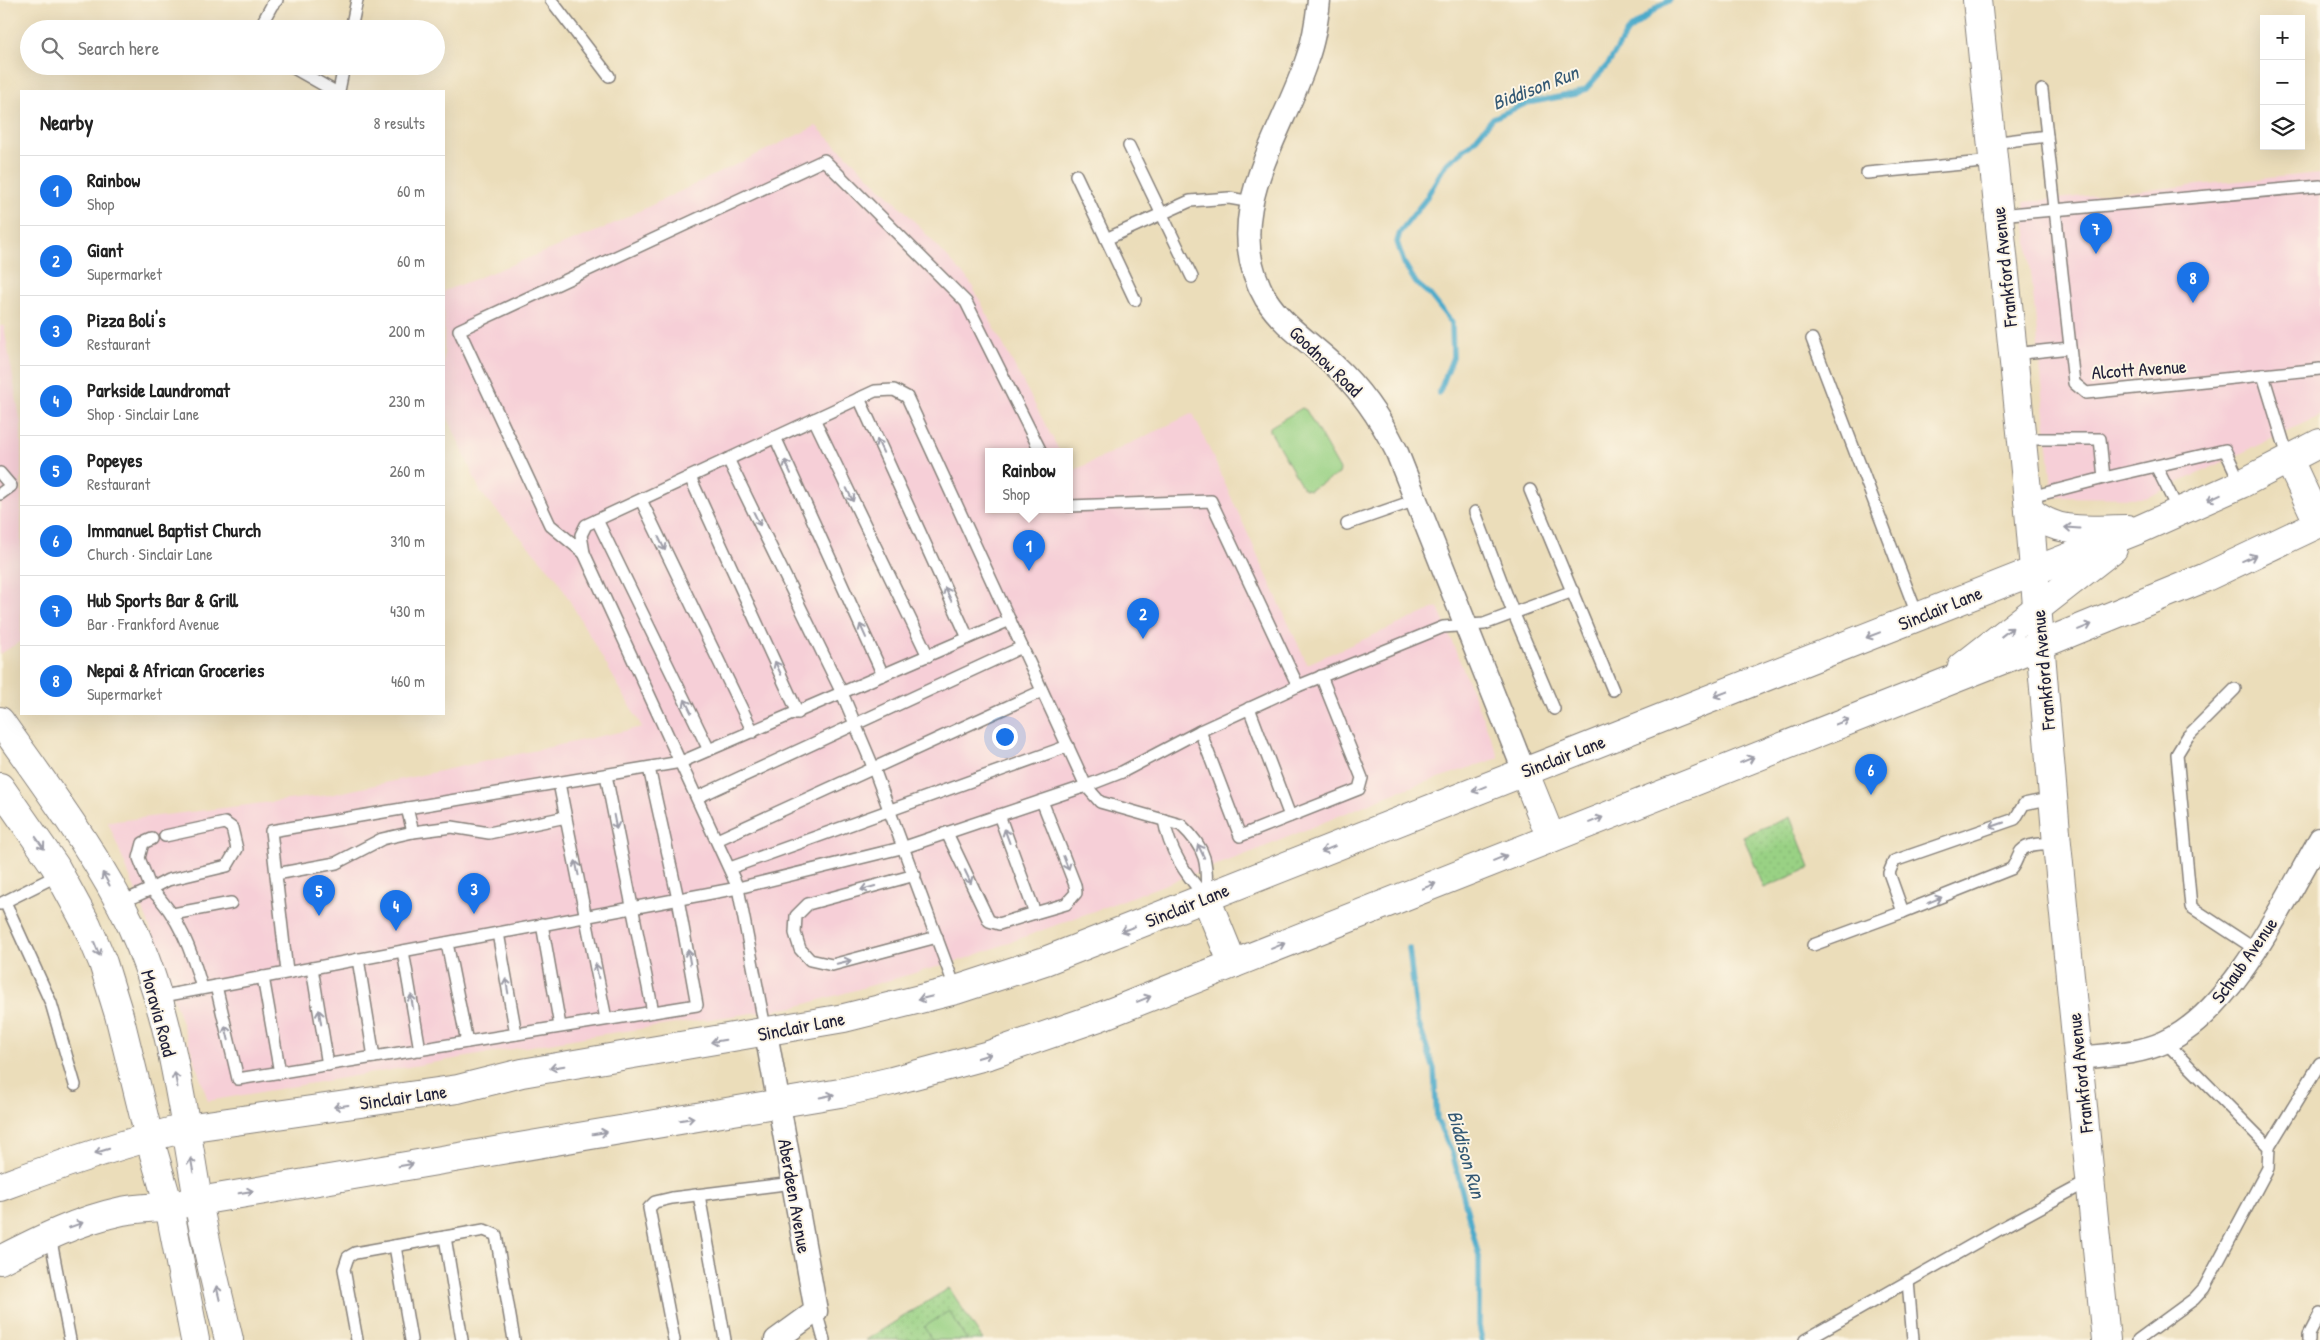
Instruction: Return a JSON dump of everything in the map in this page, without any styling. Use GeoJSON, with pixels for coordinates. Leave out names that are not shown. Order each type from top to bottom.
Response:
{"type":"FeatureCollection","features":[{"type":"Feature","properties":{"kind":"street","name":"Goodnow Road"},"geometry":{"type":"LineString","coordinates":[[1319,0],[1317,24],[1307,60],[1261,169],[1252,202],[1249,233],[1251,258],[1258,284],[1280,317],[1334,365],[1362,394],[1383,424],[1416,500],[1524,771]]}},
{"type":"Feature","properties":{"kind":"street","name":"Frankford Avenue"},"geometry":{"type":"LineString","coordinates":[[1977,0],[2022,440],[2057,844],[2106,1340]]}},
{"type":"Feature","properties":{"kind":"street","name":"Sinclair Lane"},"geometry":{"type":"LineString","coordinates":[[0,1187],[62,1164],[149,1137],[186,1128],[458,1089],[522,1074],[844,1018],[956,990],[1045,961],[2138,530],[2241,484],[2320,443]]}},
{"type":"Feature","properties":{"kind":"street"},"geometry":{"type":"LineString","coordinates":[[0,1260],[49,1235],[80,1223],[122,1211],[169,1206],[542,1142],[779,1105],[892,1082],[998,1052],[1099,1017],[2040,645],[2204,578],[2319,524],[2289,460]]}},
{"type":"Feature","properties":{"kind":"street"},"geometry":{"type":"LineString","coordinates":[[2028,504],[2039,520],[2051,526],[2083,529],[2138,530]]}},
{"type":"Feature","properties":{"kind":"street"},"geometry":{"type":"LineString","coordinates":[[1941,684],[2138,530]]}},
{"type":"Feature","properties":{"kind":"street","name":"Moravia Road"},"geometry":{"type":"LineString","coordinates":[[0,721],[78,833],[119,903],[131,925],[158,997],[186,1128],[198,1201],[229,1340]]}},
{"type":"Feature","properties":{"kind":"street"},"geometry":{"type":"LineString","coordinates":[[1524,771],[1551,838]]}},
{"type":"Feature","properties":{"kind":"street","name":"Moravia Road"},"geometry":{"type":"LineString","coordinates":[[0,787],[60,874],[87,925],[103,963],[119,1015],[149,1137],[169,1206],[195,1340]]}},
{"type":"Feature","properties":{"kind":"street","name":"Schaub Avenue"},"geometry":{"type":"LineString","coordinates":[[2079,1058],[2123,1053],[2165,1042],[2208,1011],[2223,996],[2256,949],[2320,839]]}},
{"type":"Feature","properties":{"kind":"street"},"geometry":{"type":"LineString","coordinates":[[1206,898],[1233,964]]}},
{"type":"Feature","properties":{"kind":"street","name":"Aberdeen Avenue"},"geometry":{"type":"LineString","coordinates":[[766,1032],[816,1311]]}},
{"type":"Feature","properties":{"kind":"street"},"geometry":{"type":"LineString","coordinates":[[776,1340],[816,1311]]}},
{"type":"Feature","properties":{"kind":"lane"},"geometry":{"type":"LineString","coordinates":[[264,20],[277,0]]}},
{"type":"Feature","properties":{"kind":"lane"},"geometry":{"type":"LineString","coordinates":[[353,20],[357,0]]}},
{"type":"Feature","properties":{"kind":"lane"},"geometry":{"type":"LineString","coordinates":[[551,0],[609,76]]}},
{"type":"Feature","properties":{"kind":"lane"},"geometry":{"type":"LineString","coordinates":[[306,75],[332,90]]}},
{"type":"Feature","properties":{"kind":"lane"},"geometry":{"type":"LineString","coordinates":[[339,90],[342,75]]}},
{"type":"Feature","properties":{"kind":"lane","name":"Alcott Avenue"},"geometry":{"type":"LineString","coordinates":[[2042,90],[2074,382],[2086,393],[2320,368]]}},
{"type":"Feature","properties":{"kind":"lane"},"geometry":{"type":"LineString","coordinates":[[1867,173],[1993,152],[2047,136]]}},
{"type":"Feature","properties":{"kind":"lane"},"geometry":{"type":"LineString","coordinates":[[1129,146],[1192,277]]}},
{"type":"Feature","properties":{"kind":"lane"},"geometry":{"type":"LineString","coordinates":[[584,553],[550,525],[459,330],[824,160],[966,302],[1039,448]]}},
{"type":"Feature","properties":{"kind":"lane"},"geometry":{"type":"LineString","coordinates":[[1076,175],[1135,300]]}},
{"type":"Feature","properties":{"kind":"lane"},"geometry":{"type":"LineString","coordinates":[[1999,215],[2320,186]]}},
{"type":"Feature","properties":{"kind":"lane"},"geometry":{"type":"LineString","coordinates":[[1106,239],[1190,201],[1211,197],[1252,202]]}},
{"type":"Feature","properties":{"kind":"lane"},"geometry":{"type":"LineString","coordinates":[[1812,339],[1918,617]]}},
{"type":"Feature","properties":{"kind":"lane"},"geometry":{"type":"LineString","coordinates":[[2013,354],[2070,348]]}},
{"type":"Feature","properties":{"kind":"lane"},"geometry":{"type":"LineString","coordinates":[[2263,375],[2289,460]]}},
{"type":"Feature","properties":{"kind":"lane"},"geometry":{"type":"LineString","coordinates":[[766,1032],[738,888],[718,840],[584,553],[581,536],[586,525],[858,398],[885,389],[894,390],[907,397],[1086,786],[1100,802],[1180,825],[1200,846],[1208,866],[1206,898]]}},
{"type":"Feature","properties":{"kind":"lane"},"geometry":{"type":"LineString","coordinates":[[858,398],[968,638]]}},
{"type":"Feature","properties":{"kind":"lane"},"geometry":{"type":"LineString","coordinates":[[814,419],[928,656]]}},
{"type":"Feature","properties":{"kind":"lane"},"geometry":{"type":"LineString","coordinates":[[775,437],[883,675]]}},
{"type":"Feature","properties":{"kind":"lane"},"geometry":{"type":"LineString","coordinates":[[2022,440],[2100,438],[2104,478]]}},
{"type":"Feature","properties":{"kind":"lane"},"geometry":{"type":"LineString","coordinates":[[2028,504],[2104,478],[2225,450],[2241,484]]}},
{"type":"Feature","properties":{"kind":"lane"},"geometry":{"type":"LineString","coordinates":[[728,459],[842,693],[905,847],[956,990]]}},
{"type":"Feature","properties":{"kind":"lane"},"geometry":{"type":"LineString","coordinates":[[2156,466],[2179,512]]}},
{"type":"Feature","properties":{"kind":"lane"},"geometry":{"type":"LineString","coordinates":[[0,474],[11,486],[0,494]]}},
{"type":"Feature","properties":{"kind":"lane"},"geometry":{"type":"LineString","coordinates":[[690,477],[798,713]]}},
{"type":"Feature","properties":{"kind":"lane"},"geometry":{"type":"LineString","coordinates":[[1530,490],[1613,690]]}},
{"type":"Feature","properties":{"kind":"lane"},"geometry":{"type":"LineString","coordinates":[[641,500],[753,732]]}},
{"type":"Feature","properties":{"kind":"lane"},"geometry":{"type":"LineString","coordinates":[[1347,524],[1416,500]]}},
{"type":"Feature","properties":{"kind":"lane"},"geometry":{"type":"LineString","coordinates":[[1073,506],[1211,501],[1298,686]]}},
{"type":"Feature","properties":{"kind":"lane"},"geometry":{"type":"LineString","coordinates":[[1475,512],[1513,612],[1554,709]]}},
{"type":"Feature","properties":{"kind":"lane"},"geometry":{"type":"LineString","coordinates":[[597,520],[709,750]]}},
{"type":"Feature","properties":{"kind":"lane"},"geometry":{"type":"LineString","coordinates":[[158,997],[738,888],[905,847],[1122,772],[1200,731],[1249,708],[1321,676],[1443,627],[1484,624],[1572,591]]}},
{"type":"Feature","properties":{"kind":"lane"},"geometry":{"type":"LineString","coordinates":[[287,972],[271,831],[681,762],[1010,620]]}},
{"type":"Feature","properties":{"kind":"lane"},"geometry":{"type":"LineString","coordinates":[[698,797],[1022,647]]}},
{"type":"Feature","properties":{"kind":"lane"},"geometry":{"type":"LineString","coordinates":[[1200,731],[1240,836],[1359,789],[1362,778],[1321,676]]}},
{"type":"Feature","properties":{"kind":"lane"},"geometry":{"type":"LineString","coordinates":[[2235,689],[2188,736],[2177,754],[2191,907],[2256,949]]}},
{"type":"Feature","properties":{"kind":"lane"},"geometry":{"type":"LineString","coordinates":[[718,840],[1042,691]]}},
{"type":"Feature","properties":{"kind":"lane"},"geometry":{"type":"LineString","coordinates":[[1249,708],[1290,816]]}},
{"type":"Feature","properties":{"kind":"lane"},"geometry":{"type":"LineString","coordinates":[[730,868],[1068,746]]}},
{"type":"Feature","properties":{"kind":"lane"},"geometry":{"type":"LineString","coordinates":[[216,986],[238,1079],[697,1005],[678,899],[649,768]]}},
{"type":"Feature","properties":{"kind":"lane"},"geometry":{"type":"LineString","coordinates":[[606,775],[653,1012]]}},
{"type":"Feature","properties":{"kind":"lane"},"geometry":{"type":"LineString","coordinates":[[558,783],[587,916],[606,1019]]}},
{"type":"Feature","properties":{"kind":"lane"},"geometry":{"type":"LineString","coordinates":[[1903,912],[1889,873],[1894,861],[2015,819],[2024,804],[2054,798]]}},
{"type":"Feature","properties":{"kind":"lane"},"geometry":{"type":"LineString","coordinates":[[947,833],[989,921],[999,924],[1066,904],[1076,893],[1075,885],[1042,801]]}},
{"type":"Feature","properties":{"kind":"lane"},"geometry":{"type":"LineString","coordinates":[[408,808],[413,832]]}},
{"type":"Feature","properties":{"kind":"lane"},"geometry":{"type":"LineString","coordinates":[[999,815],[1035,913]]}},
{"type":"Feature","properties":{"kind":"lane"},"geometry":{"type":"LineString","coordinates":[[276,874],[336,863],[382,839],[413,832],[452,827],[489,833],[566,817]]}},
{"type":"Feature","properties":{"kind":"lane"},"geometry":{"type":"LineString","coordinates":[[1164,820],[1171,847],[1187,876],[1206,898]]}},
{"type":"Feature","properties":{"kind":"lane"},"geometry":{"type":"LineString","coordinates":[[119,903],[168,880],[228,866],[237,849],[232,828],[225,823],[165,836]]}},
{"type":"Feature","properties":{"kind":"lane"},"geometry":{"type":"LineString","coordinates":[[152,839],[143,843],[139,858],[151,889],[173,914],[194,961],[202,988]]}},
{"type":"Feature","properties":{"kind":"lane"},"geometry":{"type":"LineString","coordinates":[[1812,945],[1903,912],[2011,869],[2017,861],[2020,851],[2029,845],[2057,844]]}},
{"type":"Feature","properties":{"kind":"lane"},"geometry":{"type":"LineString","coordinates":[[60,874],[2,903],[51,1003],[75,1085]]}},
{"type":"Feature","properties":{"kind":"lane"},"geometry":{"type":"LineString","coordinates":[[915,875],[808,904],[796,916],[795,933],[800,949],[810,960],[832,965],[937,937]]}},
{"type":"Feature","properties":{"kind":"lane"},"geometry":{"type":"LineString","coordinates":[[173,914],[231,903]]}},
{"type":"Feature","properties":{"kind":"lane"},"geometry":{"type":"LineString","coordinates":[[542,924],[560,1026]]}},
{"type":"Feature","properties":{"kind":"lane"},"geometry":{"type":"LineString","coordinates":[[498,933],[516,1034]]}},
{"type":"Feature","properties":{"kind":"lane"},"geometry":{"type":"LineString","coordinates":[[447,943],[467,1042]]}},
{"type":"Feature","properties":{"kind":"lane"},"geometry":{"type":"LineString","coordinates":[[403,951],[420,1050]]}},
{"type":"Feature","properties":{"kind":"lane"},"geometry":{"type":"LineString","coordinates":[[358,959],[374,1057]]}},
{"type":"Feature","properties":{"kind":"lane"},"geometry":{"type":"LineString","coordinates":[[312,968],[328,1065]]}},
{"type":"Feature","properties":{"kind":"lane"},"geometry":{"type":"LineString","coordinates":[[263,977],[280,1072]]}},
{"type":"Feature","properties":{"kind":"lane"},"geometry":{"type":"LineString","coordinates":[[2165,1042],[2269,1147]]}},
{"type":"Feature","properties":{"kind":"lane"},"geometry":{"type":"LineString","coordinates":[[2138,1340],[2188,1304],[2204,1288],[2268,1168],[2269,1147],[2320,1063]]}},
{"type":"Feature","properties":{"kind":"lane"},"geometry":{"type":"LineString","coordinates":[[1805,1340],[1824,1335],[1908,1281],[2091,1180]]}},
{"type":"Feature","properties":{"kind":"lane"},"geometry":{"type":"LineString","coordinates":[[674,1340],[649,1208],[655,1202],[793,1183]]}},
{"type":"Feature","properties":{"kind":"lane"},"geometry":{"type":"LineString","coordinates":[[699,1195],[725,1340]]}},
{"type":"Feature","properties":{"kind":"lane"},"geometry":{"type":"LineString","coordinates":[[357,1340],[344,1270],[348,1257],[355,1252],[484,1230],[496,1235],[514,1340]]}},
{"type":"Feature","properties":{"kind":"lane"},"geometry":{"type":"LineString","coordinates":[[49,1235],[70,1340]]}},
{"type":"Feature","properties":{"kind":"lane"},"geometry":{"type":"LineString","coordinates":[[446,1237],[462,1340]]}},
{"type":"Feature","properties":{"kind":"lane"},"geometry":{"type":"LineString","coordinates":[[394,1246],[411,1340]]}},
{"type":"Feature","properties":{"kind":"lane"},"geometry":{"type":"LineString","coordinates":[[1908,1281],[1913,1340]]}},
{"type":"Feature","properties":{"kind":"lane"},"geometry":{"type":"LineString","coordinates":[[816,1311],[824,1340]]}},
{"type":"Feature","properties":{"kind":"lane"},"geometry":{"type":"LineString","coordinates":[[2309,1340],[2309,1335],[2320,1314]]}},
{"type":"Feature","properties":{"kind":"shaded area"},"geometry":{"type":"Polygon","coordinates":[[[816,126],[904,210],[970,282],[1058,448],[985,448],[985,513],[1073,513],[1073,471],[1193,413],[1307,664],[1438,607],[1499,758],[1399,791],[1252,852],[968,958],[795,1007],[590,1036],[208,1101],[148,922],[108,822],[329,795],[642,727],[556,577],[481,493],[445,411],[445,291],[600,230],[816,126]]]}},
{"type":"Feature","properties":{"kind":"shaded area"},"geometry":{"type":"Polygon","coordinates":[[[2320,173],[2320,416],[2146,498],[2053,497],[2024,202],[2320,173]]]}},
{"type":"Feature","properties":{"kind":"shaded area"},"geometry":{"type":"Polygon","coordinates":[[[0,326],[4,326],[20,418],[20,642],[0,654],[0,326]]]}},
{"type":"Feature","properties":{"kind":"green space"},"geometry":{"type":"Polygon","coordinates":[[[1302,408],[1306,410],[1340,470],[1339,474],[1309,490],[1303,488],[1270,431],[1270,427],[1302,408]]]}},
{"type":"Feature","properties":{"kind":"green space"},"geometry":{"type":"Polygon","coordinates":[[[1790,817],[1810,868],[1764,888],[1743,836],[1790,817]]]}},
{"type":"Feature","properties":{"kind":"green space"},"geometry":{"type":"Polygon","coordinates":[[[949,1288],[983,1340],[866,1340],[949,1288]]]}},
{"type":"Feature","properties":{"kind":"green space"},"geometry":{"type":"Polygon","coordinates":[[[949,1311],[967,1340],[932,1340],[924,1327],[949,1311]]]}},
{"type":"Feature","properties":{"kind":"waterway","name":"Biddison Run"},"geometry":{"type":"LineString","coordinates":[[1439,393],[1453,357],[1452,323],[1430,295],[1416,283],[1404,263],[1397,242],[1400,232],[1425,200],[1445,165],[1472,143],[1493,118],[1527,103],[1575,94],[1586,89],[1609,63],[1627,32],[1658,7],[1670,0]]}},
{"type":"Feature","properties":{"kind":"waterway","name":"Biddison Run"},"geometry":{"type":"LineString","coordinates":[[1409,948],[1417,1019],[1434,1069],[1437,1120],[1452,1152],[1479,1257],[1479,1326],[1482,1340]]}},
{"type":"Feature","properties":{"kind":"place","name":"Hub Sports Bar & Grill"},"geometry":{"type":"Point","coordinates":[2096,254]}},
{"type":"Feature","properties":{"kind":"place","name":"Nepai & African Groceries"},"geometry":{"type":"Point","coordinates":[2193,303]}},
{"type":"Feature","properties":{"kind":"place","name":"Rainbow"},"geometry":{"type":"Point","coordinates":[1029,571]}},
{"type":"Feature","properties":{"kind":"place","name":"Giant"},"geometry":{"type":"Point","coordinates":[1143,639]}},
{"type":"Feature","properties":{"kind":"place","name":"Immanuel Baptist Church"},"geometry":{"type":"Point","coordinates":[1871,795]}},
{"type":"Feature","properties":{"kind":"place","name":"Pizza Boli's"},"geometry":{"type":"Point","coordinates":[474,914]}},
{"type":"Feature","properties":{"kind":"place","name":"Popeyes"},"geometry":{"type":"Point","coordinates":[319,916]}},
{"type":"Feature","properties":{"kind":"place","name":"Parkside Laundromat"},"geometry":{"type":"Point","coordinates":[396,931]}}]}
